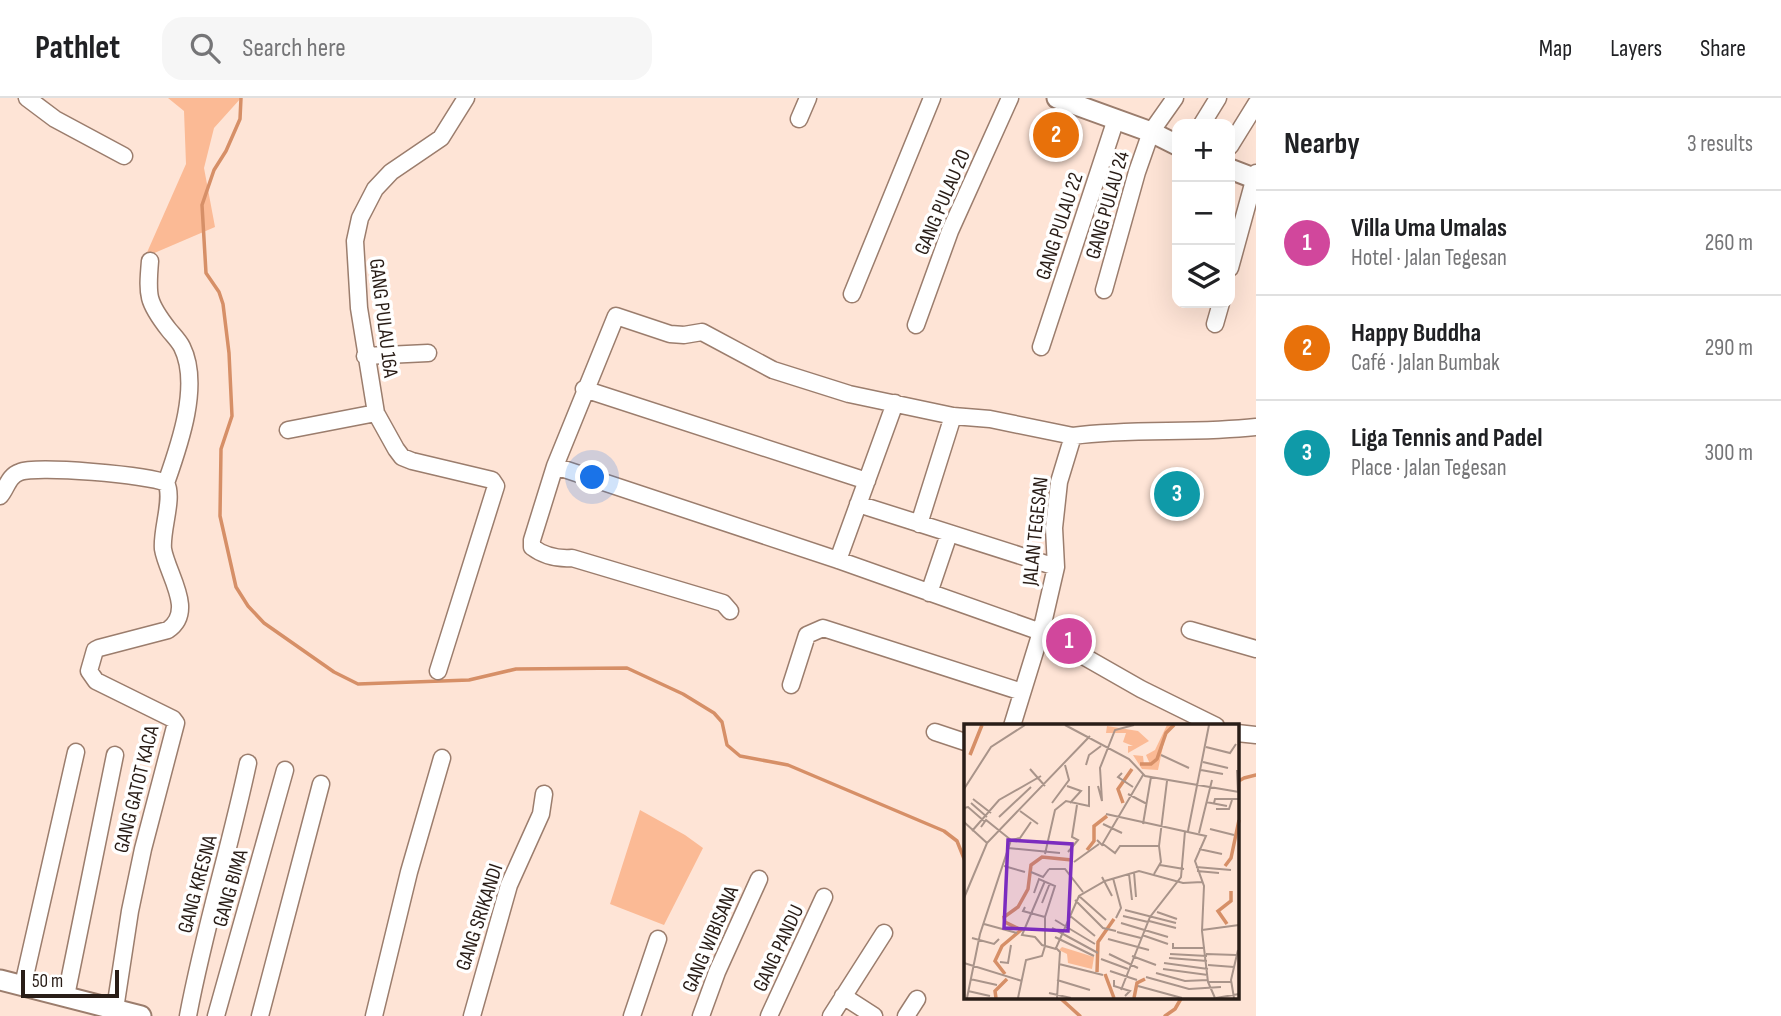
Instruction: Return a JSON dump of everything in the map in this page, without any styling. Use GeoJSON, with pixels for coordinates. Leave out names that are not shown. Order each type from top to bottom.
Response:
{"type":"FeatureCollection","features":[{"type":"Feature","properties":{"kind":"street"},"geometry":{"type":"LineString","coordinates":[[27,98],[55,119],[124,156]]}},
{"type":"Feature","properties":{"kind":"street","name":"GANG PULAU 16A"},"geometry":{"type":"LineString","coordinates":[[376,413],[366,356],[354,252],[360,218],[380,184],[391,173],[441,138],[466,98]]}},
{"type":"Feature","properties":{"kind":"street"},"geometry":{"type":"LineString","coordinates":[[799,119],[808,98]]}},
{"type":"Feature","properties":{"kind":"street"},"geometry":{"type":"LineString","coordinates":[[852,294],[932,98]]}},
{"type":"Feature","properties":{"kind":"street","name":"GANG PULAU 20"},"geometry":{"type":"LineString","coordinates":[[916,325],[950,231],[1010,98]]}},
{"type":"Feature","properties":{"kind":"street"},"geometry":{"type":"LineString","coordinates":[[1057,98],[1151,132],[1172,142]]}},
{"type":"Feature","properties":{"kind":"street","name":"GANG PULAU 24"},"geometry":{"type":"LineString","coordinates":[[1104,290],[1136,172],[1151,132],[1175,98]]}},
{"type":"Feature","properties":{"kind":"street"},"geometry":{"type":"LineString","coordinates":[[1205,119],[1218,98]]}},
{"type":"Feature","properties":{"kind":"street"},"geometry":{"type":"LineString","coordinates":[[1235,138],[1256,104]]}},
{"type":"Feature","properties":{"kind":"street","name":"GANG PULAU 22"},"geometry":{"type":"LineString","coordinates":[[1041,347],[1116,119]]}},
{"type":"Feature","properties":{"kind":"street"},"geometry":{"type":"LineString","coordinates":[[1235,171],[1255,177],[1235,250]]}},
{"type":"Feature","properties":{"kind":"street"},"geometry":{"type":"LineString","coordinates":[[0,496],[13,475],[22,470],[83,472],[166,483],[189,402],[187,362],[182,346],[156,313],[147,294],[150,261]]}},
{"type":"Feature","properties":{"kind":"street"},"geometry":{"type":"LineString","coordinates":[[1215,324],[1220,308]]}},
{"type":"Feature","properties":{"kind":"street"},"geometry":{"type":"LineString","coordinates":[[730,611],[723,604],[572,558],[562,559],[540,553],[532,547],[555,466],[584,388],[616,316],[670,334],[702,332],[773,370],[849,394],[953,416],[990,419],[1073,436],[1109,432],[1148,433],[1256,427]]}},
{"type":"Feature","properties":{"kind":"street"},"geometry":{"type":"LineString","coordinates":[[366,356],[428,353]]}},
{"type":"Feature","properties":{"kind":"street"},"geometry":{"type":"LineString","coordinates":[[584,388],[867,481]]}},
{"type":"Feature","properties":{"kind":"street"},"geometry":{"type":"LineString","coordinates":[[838,560],[895,403]]}},
{"type":"Feature","properties":{"kind":"street"},"geometry":{"type":"LineString","coordinates":[[288,430],[376,413],[402,457],[431,467],[492,480],[496,486],[438,671]]}},
{"type":"Feature","properties":{"kind":"street"},"geometry":{"type":"LineString","coordinates":[[919,524],[953,416]]}},
{"type":"Feature","properties":{"kind":"street","name":"JALAN TEGESAN"},"geometry":{"type":"LineString","coordinates":[[1013,724],[1041,632],[1056,567],[1054,528],[1059,482],[1073,436]]}},
{"type":"Feature","properties":{"kind":"street"},"geometry":{"type":"LineString","coordinates":[[555,466],[838,560],[1041,632],[1140,689],[1212,724]]}},
{"type":"Feature","properties":{"kind":"street","name":"GANG GATOT KACA"},"geometry":{"type":"LineString","coordinates":[[115,1009],[130,911],[143,849],[176,723],[173,719],[96,681],[89,671],[95,650],[168,630],[181,615],[163,545],[169,493],[166,483]]}},
{"type":"Feature","properties":{"kind":"street"},"geometry":{"type":"LineString","coordinates":[[858,505],[1056,567]]}},
{"type":"Feature","properties":{"kind":"street"},"geometry":{"type":"LineString","coordinates":[[929,593],[949,534]]}},
{"type":"Feature","properties":{"kind":"street"},"geometry":{"type":"LineString","coordinates":[[791,685],[807,635],[823,628],[1022,692]]}},
{"type":"Feature","properties":{"kind":"street"},"geometry":{"type":"LineString","coordinates":[[1190,629],[1256,649]]}},
{"type":"Feature","properties":{"kind":"street"},"geometry":{"type":"LineString","coordinates":[[1236,634],[1256,638]]}},
{"type":"Feature","properties":{"kind":"street"},"geometry":{"type":"LineString","coordinates":[[935,732],[964,742]]}},
{"type":"Feature","properties":{"kind":"street"},"geometry":{"type":"LineString","coordinates":[[1238,733],[1256,735]]}},
{"type":"Feature","properties":{"kind":"street"},"geometry":{"type":"LineString","coordinates":[[23,985],[76,752]]}},
{"type":"Feature","properties":{"kind":"street"},"geometry":{"type":"LineString","coordinates":[[66,996],[115,755]]}},
{"type":"Feature","properties":{"kind":"street"},"geometry":{"type":"LineString","coordinates":[[374,1016],[400,908],[442,758]]}},
{"type":"Feature","properties":{"kind":"street","name":"GANG KRESNA"},"geometry":{"type":"LineString","coordinates":[[188,1016],[203,938],[232,836],[248,763]]}},
{"type":"Feature","properties":{"kind":"street","name":"GANG BIMA"},"geometry":{"type":"LineString","coordinates":[[216,1016],[285,770]]}},
{"type":"Feature","properties":{"kind":"street"},"geometry":{"type":"LineString","coordinates":[[260,1016],[321,784]]}},
{"type":"Feature","properties":{"kind":"street","name":"GANG SRIKANDI"},"geometry":{"type":"LineString","coordinates":[[472,1016],[509,885],[536,828],[544,793]]}},
{"type":"Feature","properties":{"kind":"street","name":"GANG WIBISANA"},"geometry":{"type":"LineString","coordinates":[[701,1016],[717,972],[759,879]]}},
{"type":"Feature","properties":{"kind":"street","name":"GANG PANDU"},"geometry":{"type":"LineString","coordinates":[[769,1016],[824,897]]}},
{"type":"Feature","properties":{"kind":"street"},"geometry":{"type":"LineString","coordinates":[[831,1016],[884,933]]}},
{"type":"Feature","properties":{"kind":"street"},"geometry":{"type":"LineString","coordinates":[[632,1016],[658,939]]}},
{"type":"Feature","properties":{"kind":"street"},"geometry":{"type":"LineString","coordinates":[[0,980],[141,1016]]}},
{"type":"Feature","properties":{"kind":"street"},"geometry":{"type":"LineString","coordinates":[[843,996],[874,1016]]}},
{"type":"Feature","properties":{"kind":"street"},"geometry":{"type":"LineString","coordinates":[[906,1016],[917,999]]}},
{"type":"Feature","properties":{"kind":"shaded area"},"geometry":{"type":"Polygon","coordinates":[[[168,98],[241,98],[214,128],[204,168],[215,227],[145,257],[186,164],[184,111],[168,98]]]}},
{"type":"Feature","properties":{"kind":"shaded area"},"geometry":{"type":"Polygon","coordinates":[[[640,810],[703,848],[664,925],[610,904],[640,810]]]}},
{"type":"Feature","properties":{"kind":"waterway"},"geometry":{"type":"LineString","coordinates":[[241,98],[240,119],[214,170],[202,205],[206,273],[219,292],[223,304],[229,353],[232,416],[221,449],[220,516],[236,587],[248,606],[264,623],[334,672],[358,684],[469,680],[516,669],[627,668],[683,694],[714,713],[722,722],[727,745],[740,756],[788,765],[944,831],[957,841],[964,858]]}},
{"type":"Feature","properties":{"kind":"waterway"},"geometry":{"type":"LineString","coordinates":[[1238,781],[1256,775]]}},
{"type":"Feature","properties":{"kind":"waterway"},"geometry":{"type":"LineString","coordinates":[[1060,998],[1080,1016]]}},
{"type":"Feature","properties":{"kind":"waterway"},"geometry":{"type":"LineString","coordinates":[[1165,1016],[1175,1009],[1181,998]]}},
{"type":"Feature","properties":{"kind":"place","name":"Happy Buddha"},"geometry":{"type":"Point","coordinates":[1056,135]}},
{"type":"Feature","properties":{"kind":"place","name":"Liga Tennis and Padel"},"geometry":{"type":"Point","coordinates":[1177,494]}},
{"type":"Feature","properties":{"kind":"place","name":"Villa Uma Umalas"},"geometry":{"type":"Point","coordinates":[1069,641]}}]}
